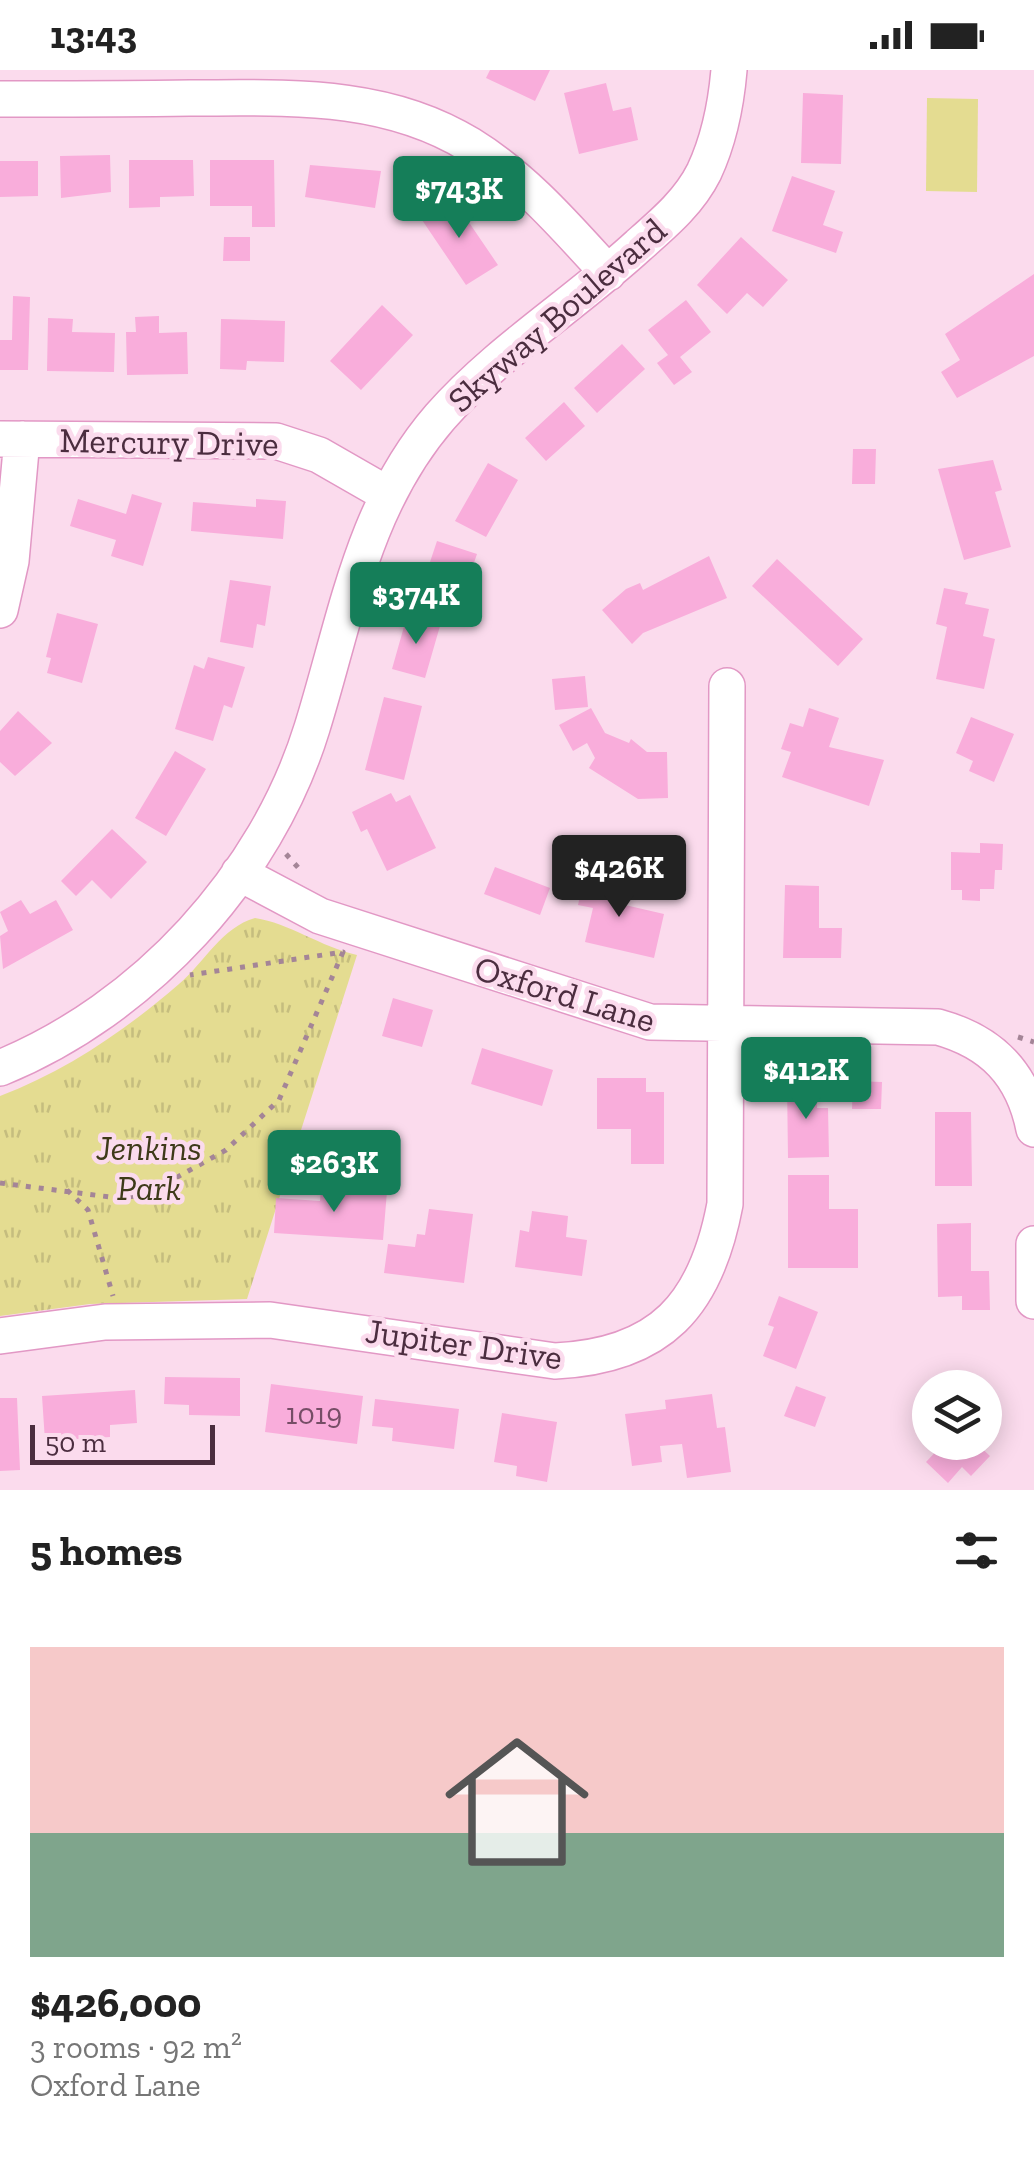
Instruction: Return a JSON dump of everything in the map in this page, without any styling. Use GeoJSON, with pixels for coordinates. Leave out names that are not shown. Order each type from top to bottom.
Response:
{"type":"FeatureCollection","features":[{"type":"Feature","properties":{"kind":"street","name":"Skyway Boulevard"},"geometry":{"type":"LineString","coordinates":[[0,1068],[68,1035],[121,997],[218,904],[301,761],[348,595],[387,494],[438,418],[476,380],[608,273],[678,209],[703,174],[716,138],[730,70]]}},
{"type":"Feature","properties":{"kind":"street"},"geometry":{"type":"LineString","coordinates":[[0,99],[320,98],[400,114],[468,143],[503,167],[533,192],[608,273]]}},
{"type":"Feature","properties":{"kind":"street"},"geometry":{"type":"LineString","coordinates":[[0,610],[11,562],[11,439]]}},
{"type":"Feature","properties":{"kind":"street","name":"Mercury Drive"},"geometry":{"type":"LineString","coordinates":[[11,439],[276,440],[318,454],[387,494]]}},
{"type":"Feature","properties":{"kind":"street","name":"Jupiter Drive"},"geometry":{"type":"LineString","coordinates":[[0,1336],[105,1322],[218,1318],[351,1329],[555,1360],[592,1359],[625,1349],[659,1330],[684,1308],[706,1276],[725,1204],[729,1026],[727,686]]}},
{"type":"Feature","properties":{"kind":"street","name":"Oxford Lane"},"geometry":{"type":"LineString","coordinates":[[239,873],[320,916],[626,1016],[674,1026],[938,1026],[969,1035],[1013,1073],[1028,1102],[1034,1129]]}},
{"type":"Feature","properties":{"kind":"street"},"geometry":{"type":"LineString","coordinates":[[1034,1244],[1034,1301]]}},
{"type":"Feature","properties":{"kind":"path"},"geometry":{"type":"LineString","coordinates":[[286,854],[309,880]]}},
{"type":"Feature","properties":{"kind":"path"},"geometry":{"type":"LineString","coordinates":[[0,1183],[118,1198],[145,1196],[226,1150],[279,1100],[343,952],[185,976]]}},
{"type":"Feature","properties":{"kind":"path"},"geometry":{"type":"LineString","coordinates":[[1016,1036],[1034,1042]]}},
{"type":"Feature","properties":{"kind":"path"},"geometry":{"type":"LineString","coordinates":[[64,1189],[88,1210],[94,1243],[115,1303]]}},
{"type":"Feature","properties":{"kind":"green space"},"geometry":{"type":"Polygon","coordinates":[[[927,98],[978,99],[977,192],[926,191],[927,98]]]}},
{"type":"Feature","properties":{"kind":"green space","name":"Jenkins Park"},"geometry":{"type":"Polygon","coordinates":[[[255,918],[357,955],[247,1299],[90,1304],[0,1316],[0,1096],[72,1062],[116,1033],[188,976],[233,929],[255,918]]]}},
{"type":"Feature","properties":{"kind":"building"},"geometry":{"type":"Polygon","coordinates":[[[490,70],[550,70],[535,101],[486,78],[490,70]]]}},
{"type":"Feature","properties":{"kind":"building"},"geometry":{"type":"Polygon","coordinates":[[[606,83],[613,111],[631,107],[638,140],[579,154],[564,93],[606,83]]]}},
{"type":"Feature","properties":{"kind":"building"},"geometry":{"type":"Polygon","coordinates":[[[803,93],[843,95],[841,164],[801,163],[803,93]]]}},
{"type":"Feature","properties":{"kind":"building"},"geometry":{"type":"Polygon","coordinates":[[[110,155],[111,192],[61,198],[60,156],[110,155]]]}},
{"type":"Feature","properties":{"kind":"building"},"geometry":{"type":"Polygon","coordinates":[[[129,160],[193,160],[194,196],[160,197],[160,207],[129,208],[129,160]]]}},
{"type":"Feature","properties":{"kind":"building"},"geometry":{"type":"Polygon","coordinates":[[[210,160],[274,160],[275,227],[252,227],[252,206],[210,206],[210,160]]]}},
{"type":"Feature","properties":{"kind":"building"},"geometry":{"type":"Polygon","coordinates":[[[0,161],[38,161],[38,196],[0,197],[0,161]]]}},
{"type":"Feature","properties":{"kind":"building"},"geometry":{"type":"Polygon","coordinates":[[[310,165],[381,171],[375,208],[305,197],[310,165]]]}},
{"type":"Feature","properties":{"kind":"building"},"geometry":{"type":"Polygon","coordinates":[[[792,176],[835,191],[823,225],[843,232],[836,253],[772,231],[792,176]]]}},
{"type":"Feature","properties":{"kind":"building"},"geometry":{"type":"Polygon","coordinates":[[[451,196],[498,265],[466,285],[420,217],[451,196]]]}},
{"type":"Feature","properties":{"kind":"building"},"geometry":{"type":"Polygon","coordinates":[[[224,237],[250,237],[250,261],[223,261],[224,237]]]}},
{"type":"Feature","properties":{"kind":"building"},"geometry":{"type":"Polygon","coordinates":[[[741,237],[788,280],[763,307],[747,293],[727,314],[697,285],[741,237]]]}},
{"type":"Feature","properties":{"kind":"building"},"geometry":{"type":"Polygon","coordinates":[[[1034,274],[1034,356],[957,398],[941,372],[960,360],[945,334],[1034,274]]]}},
{"type":"Feature","properties":{"kind":"building"},"geometry":{"type":"Polygon","coordinates":[[[13,296],[30,297],[28,370],[0,370],[0,340],[12,340],[13,296]]]}},
{"type":"Feature","properties":{"kind":"building"},"geometry":{"type":"Polygon","coordinates":[[[686,300],[711,332],[680,357],[692,372],[674,385],[657,363],[668,355],[648,330],[686,300]]]}},
{"type":"Feature","properties":{"kind":"building"},"geometry":{"type":"Polygon","coordinates":[[[382,305],[413,335],[361,390],[330,361],[382,305]]]}},
{"type":"Feature","properties":{"kind":"building"},"geometry":{"type":"Polygon","coordinates":[[[159,316],[159,333],[187,332],[188,374],[127,375],[126,332],[136,332],[135,317],[159,316]]]}},
{"type":"Feature","properties":{"kind":"building"},"geometry":{"type":"Polygon","coordinates":[[[48,318],[73,319],[72,332],[115,333],[114,372],[47,371],[48,318]]]}},
{"type":"Feature","properties":{"kind":"building"},"geometry":{"type":"Polygon","coordinates":[[[221,319],[285,321],[284,362],[247,361],[246,370],[220,369],[221,319]]]}},
{"type":"Feature","properties":{"kind":"building"},"geometry":{"type":"Polygon","coordinates":[[[622,344],[645,369],[597,413],[574,388],[622,344]]]}},
{"type":"Feature","properties":{"kind":"building"},"geometry":{"type":"Polygon","coordinates":[[[564,402],[585,426],[546,461],[525,438],[564,402]]]}},
{"type":"Feature","properties":{"kind":"building"},"geometry":{"type":"Polygon","coordinates":[[[853,449],[876,449],[875,484],[852,484],[853,449]]]}},
{"type":"Feature","properties":{"kind":"building"},"geometry":{"type":"Polygon","coordinates":[[[993,460],[1002,490],[995,492],[1011,547],[964,560],[938,469],[993,460]]]}},
{"type":"Feature","properties":{"kind":"building"},"geometry":{"type":"Polygon","coordinates":[[[488,463],[518,480],[486,537],[455,521],[488,463]]]}},
{"type":"Feature","properties":{"kind":"building"},"geometry":{"type":"Polygon","coordinates":[[[132,494],[162,503],[143,566],[111,556],[116,540],[70,526],[78,499],[126,514],[132,494]]]}},
{"type":"Feature","properties":{"kind":"building"},"geometry":{"type":"Polygon","coordinates":[[[256,499],[286,501],[283,539],[191,531],[193,502],[256,507],[256,499]]]}},
{"type":"Feature","properties":{"kind":"building"},"geometry":{"type":"Polygon","coordinates":[[[437,541],[477,554],[454,621],[415,607],[437,541]]]}},
{"type":"Feature","properties":{"kind":"building"},"geometry":{"type":"Polygon","coordinates":[[[709,556],[727,598],[643,633],[632,644],[602,610],[626,589],[640,583],[643,590],[709,556]]]}},
{"type":"Feature","properties":{"kind":"building"},"geometry":{"type":"Polygon","coordinates":[[[777,559],[863,639],[838,666],[752,586],[777,559]]]}},
{"type":"Feature","properties":{"kind":"building"},"geometry":{"type":"Polygon","coordinates":[[[230,580],[271,586],[265,626],[257,624],[253,648],[220,642],[230,580]]]}},
{"type":"Feature","properties":{"kind":"building"},"geometry":{"type":"Polygon","coordinates":[[[944,588],[968,593],[965,604],[989,609],[983,636],[995,639],[984,689],[936,679],[947,627],[936,624],[944,588]]]}},
{"type":"Feature","properties":{"kind":"building"},"geometry":{"type":"Polygon","coordinates":[[[57,613],[98,624],[82,683],[47,673],[51,658],[46,657],[57,613]]]}},
{"type":"Feature","properties":{"kind":"building"},"geometry":{"type":"Polygon","coordinates":[[[407,616],[440,626],[425,678],[392,669],[407,616]]]}},
{"type":"Feature","properties":{"kind":"building"},"geometry":{"type":"Polygon","coordinates":[[[208,657],[245,667],[232,708],[224,705],[213,741],[175,729],[194,665],[204,669],[208,657]]]}},
{"type":"Feature","properties":{"kind":"building"},"geometry":{"type":"Polygon","coordinates":[[[585,676],[588,707],[555,710],[552,679],[585,676]]]}},
{"type":"Feature","properties":{"kind":"building"},"geometry":{"type":"Polygon","coordinates":[[[384,697],[422,706],[404,780],[365,770],[384,697]]]}},
{"type":"Feature","properties":{"kind":"building"},"geometry":{"type":"Polygon","coordinates":[[[591,708],[605,733],[629,743],[631,739],[647,752],[667,752],[668,798],[638,799],[589,768],[595,758],[587,743],[573,751],[559,725],[591,708]]]}},
{"type":"Feature","properties":{"kind":"building"},"geometry":{"type":"Polygon","coordinates":[[[809,708],[839,718],[829,747],[884,760],[869,806],[782,777],[791,752],[781,749],[790,723],[803,727],[809,708]]]}},
{"type":"Feature","properties":{"kind":"building"},"geometry":{"type":"Polygon","coordinates":[[[18,711],[52,743],[15,776],[0,762],[0,731],[18,711]]]}},
{"type":"Feature","properties":{"kind":"building"},"geometry":{"type":"Polygon","coordinates":[[[971,717],[1014,734],[994,782],[969,771],[973,761],[956,753],[971,717]]]}},
{"type":"Feature","properties":{"kind":"building"},"geometry":{"type":"Polygon","coordinates":[[[175,751],[206,769],[166,836],[135,818],[175,751]]]}},
{"type":"Feature","properties":{"kind":"building"},"geometry":{"type":"Polygon","coordinates":[[[391,793],[396,802],[410,795],[436,848],[387,871],[367,829],[361,832],[352,812],[391,793]]]}},
{"type":"Feature","properties":{"kind":"building"},"geometry":{"type":"Polygon","coordinates":[[[112,829],[147,862],[111,899],[92,880],[76,896],[61,881],[112,829]]]}},
{"type":"Feature","properties":{"kind":"building"},"geometry":{"type":"Polygon","coordinates":[[[980,843],[1003,844],[1002,870],[995,870],[994,889],[980,889],[980,901],[962,900],[962,890],[951,890],[951,852],[980,853],[980,843]]]}},
{"type":"Feature","properties":{"kind":"building"},"geometry":{"type":"Polygon","coordinates":[[[495,867],[550,888],[540,915],[484,894],[495,867]]]}},
{"type":"Feature","properties":{"kind":"building"},"geometry":{"type":"Polygon","coordinates":[[[584,877],[629,887],[625,905],[664,914],[654,958],[585,942],[593,908],[578,905],[584,877]]]}},
{"type":"Feature","properties":{"kind":"building"},"geometry":{"type":"Polygon","coordinates":[[[785,885],[819,886],[819,928],[842,928],[841,958],[783,958],[785,885]]]}},
{"type":"Feature","properties":{"kind":"building"},"geometry":{"type":"Polygon","coordinates":[[[21,900],[30,914],[56,900],[73,930],[3,969],[0,936],[8,931],[0,912],[21,900]]]}},
{"type":"Feature","properties":{"kind":"building"},"geometry":{"type":"Polygon","coordinates":[[[393,998],[433,1010],[422,1047],[382,1036],[393,998]]]}},
{"type":"Feature","properties":{"kind":"building"},"geometry":{"type":"Polygon","coordinates":[[[482,1048],[553,1070],[542,1106],[471,1084],[482,1048]]]}},
{"type":"Feature","properties":{"kind":"building"},"geometry":{"type":"Polygon","coordinates":[[[597,1078],[646,1078],[646,1092],[664,1092],[664,1164],[631,1164],[631,1129],[597,1129],[597,1078]]]}},
{"type":"Feature","properties":{"kind":"building"},"geometry":{"type":"Polygon","coordinates":[[[853,1081],[882,1082],[881,1109],[852,1109],[853,1081]]]}},
{"type":"Feature","properties":{"kind":"building"},"geometry":{"type":"Polygon","coordinates":[[[787,1082],[817,1082],[817,1108],[828,1108],[829,1157],[788,1158],[787,1082]]]}},
{"type":"Feature","properties":{"kind":"building"},"geometry":{"type":"Polygon","coordinates":[[[935,1112],[971,1112],[972,1186],[935,1186],[935,1112]]]}},
{"type":"Feature","properties":{"kind":"building"},"geometry":{"type":"Polygon","coordinates":[[[788,1175],[829,1175],[829,1209],[858,1209],[858,1268],[788,1268],[788,1175]]]}},
{"type":"Feature","properties":{"kind":"building"},"geometry":{"type":"Polygon","coordinates":[[[321,1187],[387,1191],[383,1240],[274,1233],[276,1198],[320,1201],[321,1187]]]}},
{"type":"Feature","properties":{"kind":"building"},"geometry":{"type":"Polygon","coordinates":[[[429,1209],[473,1214],[464,1283],[384,1273],[388,1244],[415,1247],[417,1234],[425,1235],[429,1209]]]}},
{"type":"Feature","properties":{"kind":"building"},"geometry":{"type":"Polygon","coordinates":[[[532,1211],[568,1216],[566,1237],[587,1240],[582,1276],[515,1267],[520,1230],[529,1232],[532,1211]]]}},
{"type":"Feature","properties":{"kind":"building"},"geometry":{"type":"Polygon","coordinates":[[[971,1223],[971,1271],[989,1271],[990,1310],[962,1310],[962,1296],[938,1297],[937,1224],[971,1223]]]}},
{"type":"Feature","properties":{"kind":"building"},"geometry":{"type":"Polygon","coordinates":[[[779,1296],[818,1312],[796,1369],[763,1356],[774,1327],[768,1325],[779,1296]]]}},
{"type":"Feature","properties":{"kind":"building"},"geometry":{"type":"Polygon","coordinates":[[[165,1377],[240,1378],[240,1416],[189,1415],[189,1405],[164,1404],[165,1377]]]}},
{"type":"Feature","properties":{"kind":"building"},"geometry":{"type":"Polygon","coordinates":[[[271,1384],[363,1396],[357,1444],[265,1432],[271,1384]]]}},
{"type":"Feature","properties":{"kind":"building"},"geometry":{"type":"Polygon","coordinates":[[[796,1386],[826,1397],[815,1427],[784,1416],[796,1386]]]}},
{"type":"Feature","properties":{"kind":"building"},"geometry":{"type":"Polygon","coordinates":[[[135,1390],[137,1423],[110,1425],[110,1437],[45,1441],[42,1396],[135,1390]]]}},
{"type":"Feature","properties":{"kind":"building"},"geometry":{"type":"Polygon","coordinates":[[[712,1394],[717,1428],[725,1427],[731,1472],[687,1478],[682,1444],[660,1446],[662,1462],[632,1466],[625,1414],[666,1409],[665,1400],[712,1394]]]}},
{"type":"Feature","properties":{"kind":"building"},"geometry":{"type":"Polygon","coordinates":[[[0,1398],[17,1398],[20,1470],[0,1471],[0,1398]]]}},
{"type":"Feature","properties":{"kind":"building"},"geometry":{"type":"Polygon","coordinates":[[[375,1399],[459,1409],[454,1449],[392,1441],[393,1428],[372,1426],[375,1399]]]}},
{"type":"Feature","properties":{"kind":"building"},"geometry":{"type":"Polygon","coordinates":[[[502,1413],[557,1422],[547,1482],[516,1476],[517,1466],[494,1462],[502,1413]]]}},
{"type":"Feature","properties":{"kind":"building"},"geometry":{"type":"Polygon","coordinates":[[[986,1460],[971,1476],[962,1467],[948,1483],[926,1462],[986,1460]]]}}]}
